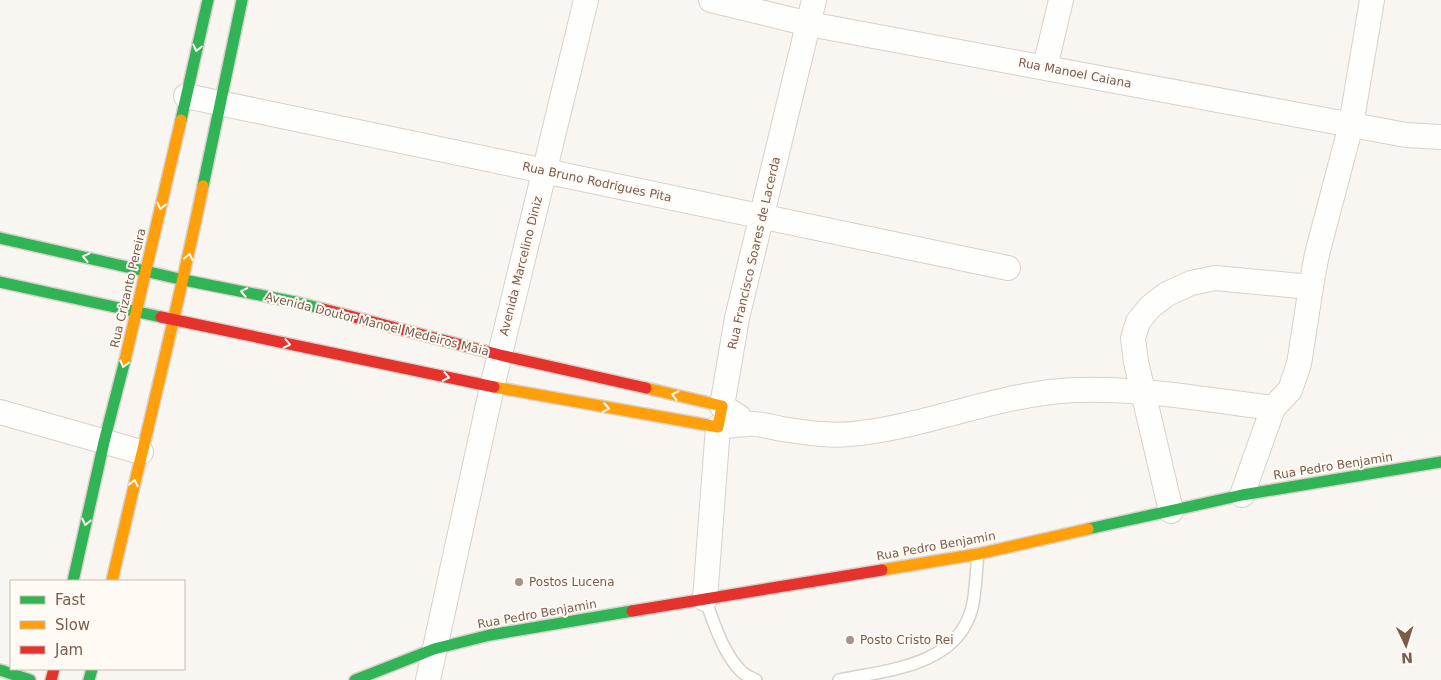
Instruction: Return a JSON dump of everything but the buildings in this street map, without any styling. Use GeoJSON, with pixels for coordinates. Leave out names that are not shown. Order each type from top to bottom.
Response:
{"type":"FeatureCollection","features":[{"type":"Feature","properties":{"kind":"street","name":"Rua Crizanto Pereira"},"geometry":{"type":"LineString","coordinates":[[73,580],[208,0]]}},
{"type":"Feature","properties":{"kind":"street"},"geometry":{"type":"LineString","coordinates":[[112,580],[141,452],[184,280],[242,0]]}},
{"type":"Feature","properties":{"kind":"street","name":"Avenida Marcelino Diniz"},"geometry":{"type":"LineString","coordinates":[[428,680],[492,387],[586,0]]}},
{"type":"Feature","properties":{"kind":"street","name":"Rua Manoel Caiana"},"geometry":{"type":"LineString","coordinates":[[711,0],[809,24],[1351,125],[1406,134],[1441,137]]}},
{"type":"Feature","properties":{"kind":"street","name":"Rua Francisco Soares de Lacerda"},"geometry":{"type":"LineString","coordinates":[[705,599],[720,416],[737,318],[814,0]]}},
{"type":"Feature","properties":{"kind":"street"},"geometry":{"type":"LineString","coordinates":[[1045,67],[1061,0]]}},
{"type":"Feature","properties":{"kind":"street"},"geometry":{"type":"LineString","coordinates":[[1242,495],[1273,408],[1290,390],[1299,364],[1317,254],[1351,125],[1372,0]]}},
{"type":"Feature","properties":{"kind":"street","name":"Rua Bruno Rodrigues Pita"},"geometry":{"type":"LineString","coordinates":[[186,96],[1008,268]]}},
{"type":"Feature","properties":{"kind":"street","name":"Avenida Doutor Manoel Medeiros Maia"},"geometry":{"type":"LineString","coordinates":[[0,238],[184,280],[295,302],[376,328],[500,355],[749,424],[803,432],[860,434],[1012,398],[1051,392],[1087,390],[1143,392],[1273,408]]}},
{"type":"Feature","properties":{"kind":"street"},"geometry":{"type":"LineString","coordinates":[[1171,511],[1136,362],[1134,338],[1138,322],[1150,307],[1167,294],[1192,283],[1215,278],[1311,287]]}},
{"type":"Feature","properties":{"kind":"street","name":"Avenida Doutor Manoel Medeiros Maia"},"geometry":{"type":"LineString","coordinates":[[0,282],[137,311],[174,321],[368,356],[492,387],[720,416]]}},
{"type":"Feature","properties":{"kind":"street"},"geometry":{"type":"LineString","coordinates":[[0,412],[141,452]]}},
{"type":"Feature","properties":{"kind":"street","name":"Rua Pedro Benjamin"},"geometry":{"type":"LineString","coordinates":[[355,680],[434,649],[490,635],[978,554],[1242,495],[1441,462]]}},
{"type":"Feature","properties":{"kind":"street"},"geometry":{"type":"LineString","coordinates":[[0,670],[30,680]]}},
{"type":"Feature","properties":{"kind":"lane"},"geometry":{"type":"LineString","coordinates":[[839,680],[913,665],[940,653],[960,634],[972,608],[978,554]]}},
{"type":"Feature","properties":{"kind":"lane"},"geometry":{"type":"LineString","coordinates":[[705,599],[717,631],[729,655],[743,673],[756,680]]}},
{"type":"Feature","properties":{"kind":"traffic: fast"},"geometry":{"type":"LineString","coordinates":[[181,120],[208,0]]}},
{"type":"Feature","properties":{"kind":"traffic: fast"},"geometry":{"type":"LineString","coordinates":[[203,186],[242,0]]}},
{"type":"Feature","properties":{"kind":"traffic: fast"},"geometry":{"type":"LineString","coordinates":[[0,238],[184,280],[323,309]]}},
{"type":"Feature","properties":{"kind":"traffic: fast"},"geometry":{"type":"LineString","coordinates":[[0,282],[161,317]]}},
{"type":"Feature","properties":{"kind":"traffic: fast"},"geometry":{"type":"LineString","coordinates":[[73,580],[104,442],[125,360]]}},
{"type":"Feature","properties":{"kind":"traffic: fast"},"geometry":{"type":"LineString","coordinates":[[1088,529],[1242,495],[1441,462]]}},
{"type":"Feature","properties":{"kind":"traffic: fast"},"geometry":{"type":"LineString","coordinates":[[355,680],[434,649],[490,635],[632,611]]}},
{"type":"Feature","properties":{"kind":"traffic: fast"},"geometry":{"type":"LineString","coordinates":[[0,670],[30,680]]}},
{"type":"Feature","properties":{"kind":"traffic: fast"},"geometry":{"type":"LineString","coordinates":[[89,680],[92,670]]}},
{"type":"Feature","properties":{"kind":"traffic: slow"},"geometry":{"type":"LineString","coordinates":[[125,360],[181,120]]}},
{"type":"Feature","properties":{"kind":"traffic: slow"},"geometry":{"type":"LineString","coordinates":[[112,580],[203,186]]}},
{"type":"Feature","properties":{"kind":"traffic: slow"},"geometry":{"type":"LineString","coordinates":[[494,387],[718,427],[722,406],[646,388]]}},
{"type":"Feature","properties":{"kind":"traffic: slow"},"geometry":{"type":"LineString","coordinates":[[882,570],[978,554],[1088,529]]}},
{"type":"Feature","properties":{"kind":"traffic: jam"},"geometry":{"type":"LineString","coordinates":[[323,309],[500,355],[646,388]]}},
{"type":"Feature","properties":{"kind":"traffic: jam"},"geometry":{"type":"LineString","coordinates":[[161,317],[494,387]]}},
{"type":"Feature","properties":{"kind":"traffic: jam"},"geometry":{"type":"LineString","coordinates":[[632,611],[882,570]]}},
{"type":"Feature","properties":{"kind":"traffic: jam"},"geometry":{"type":"LineString","coordinates":[[51,680],[54,670]]}},
{"type":"Feature","properties":{"kind":"place","name":"Postos Lucena"},"geometry":{"type":"Point","coordinates":[519,582]}},
{"type":"Feature","properties":{"kind":"place","name":"Posto Cristo Rei"},"geometry":{"type":"Point","coordinates":[850,640]}}]}
